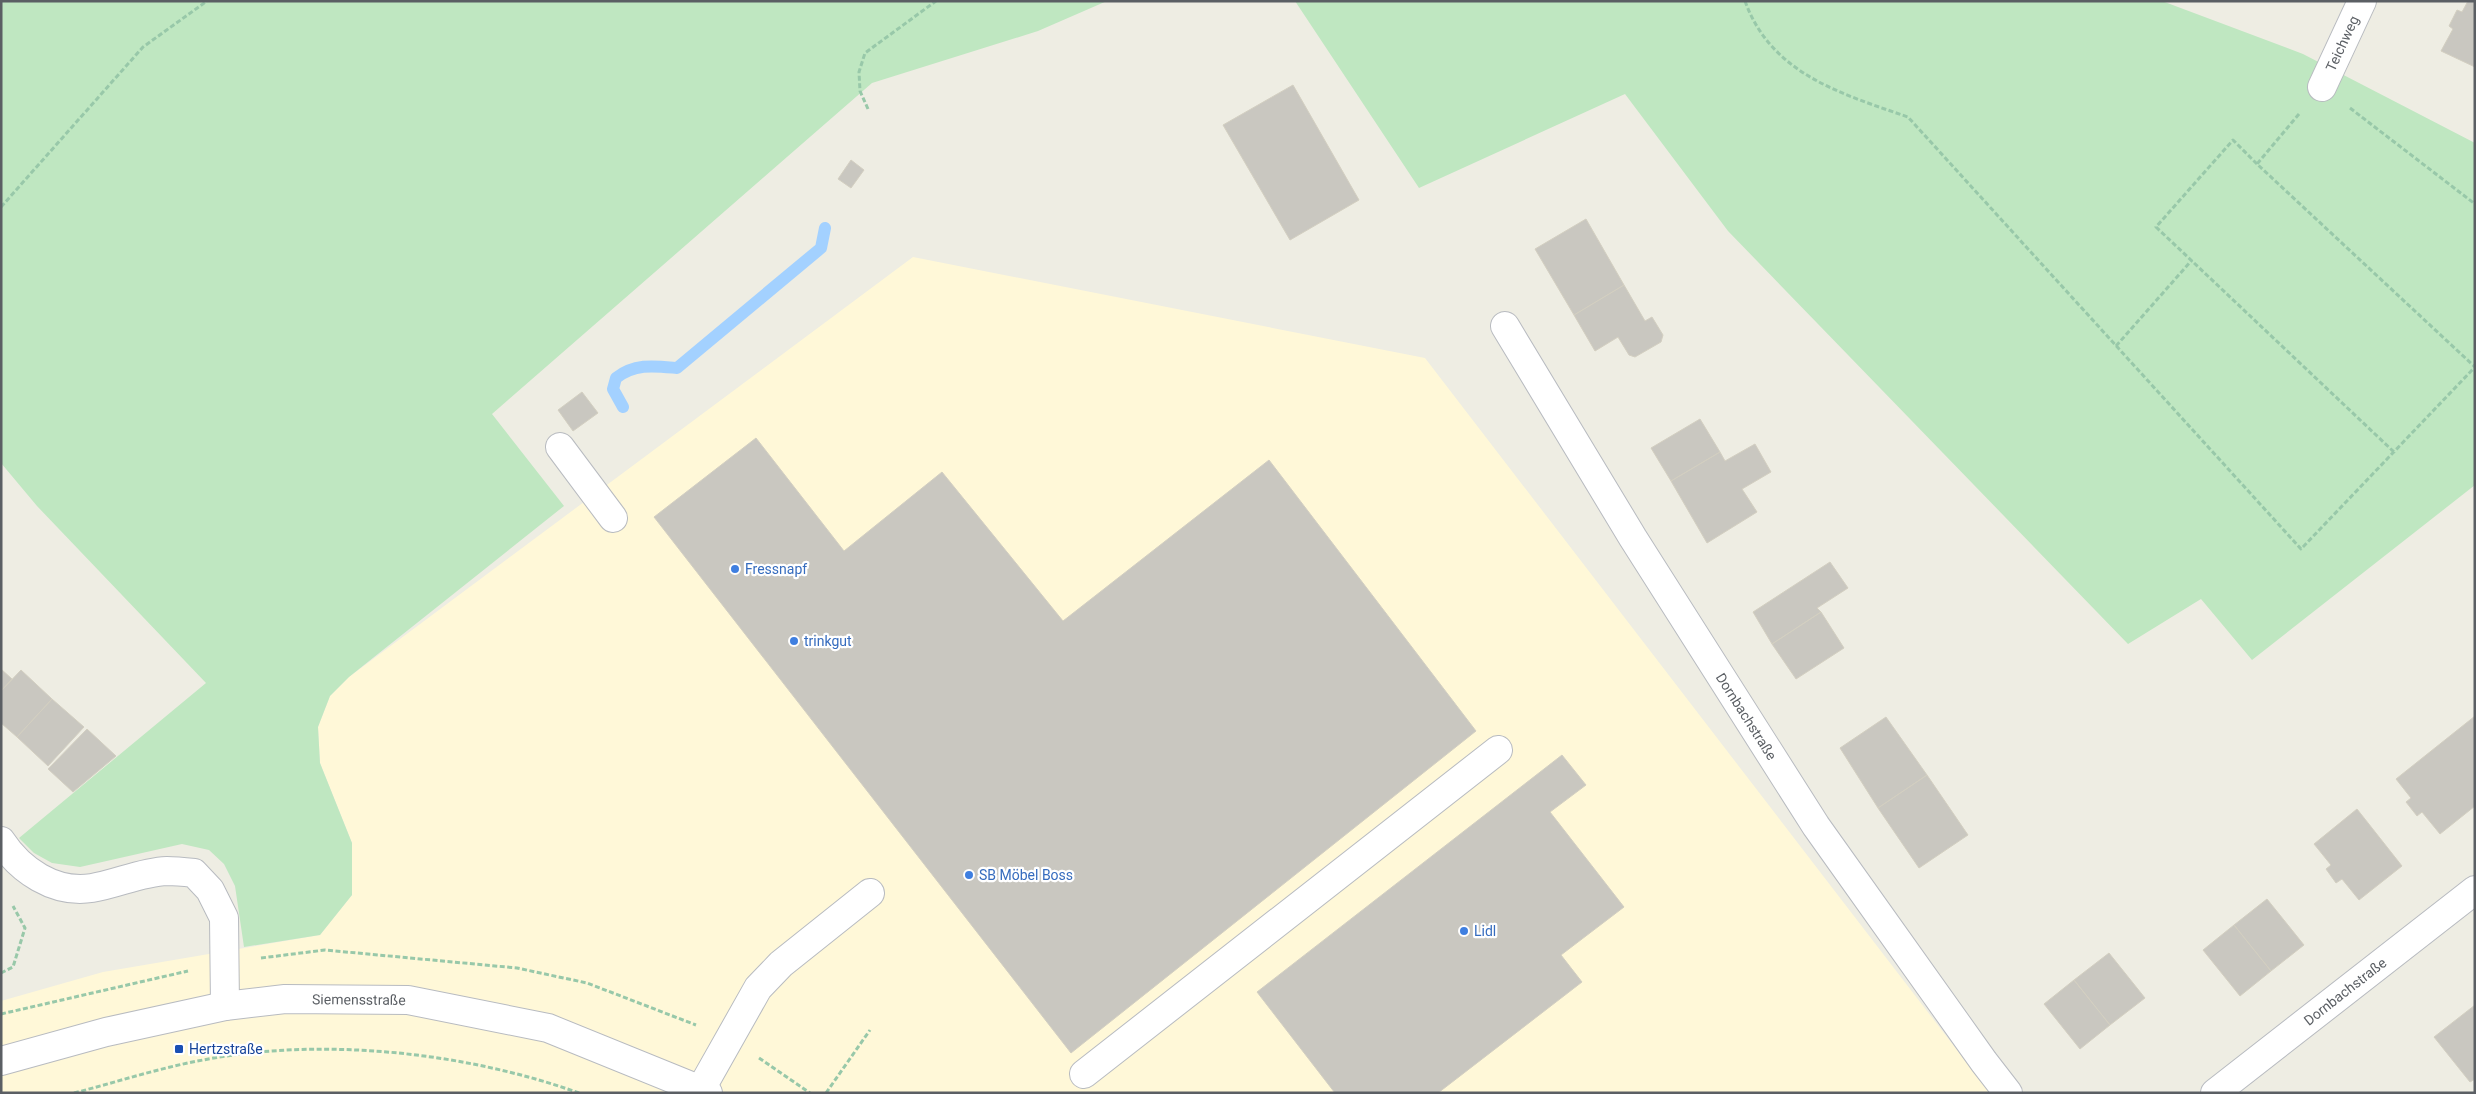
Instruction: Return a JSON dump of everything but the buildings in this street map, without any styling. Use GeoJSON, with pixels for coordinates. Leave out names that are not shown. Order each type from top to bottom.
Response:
{"type":"FeatureCollection","features":[{"type":"Feature","properties":{"kind":"street","name":"Teichweg"},"geometry":{"type":"LineString","coordinates":[[2322,87],[2362,1]]}},
{"type":"Feature","properties":{"kind":"street","name":"Dornbachstraße"},"geometry":{"type":"LineString","coordinates":[[1506,326],[1634,538],[1816,826],[2008,1093]]}},
{"type":"Feature","properties":{"kind":"street"},"geometry":{"type":"LineString","coordinates":[[560,447],[613,518]]}},
{"type":"Feature","properties":{"kind":"street"},"geometry":{"type":"LineString","coordinates":[[1084,1074],[1498,750]]}},
{"type":"Feature","properties":{"kind":"street"},"geometry":{"type":"LineString","coordinates":[[1,840],[13,859],[40,880],[67,887],[90,888],[167,871],[194,873],[210,890],[224,918],[225,1006]]}},
{"type":"Feature","properties":{"kind":"street","name":"Dornbachstraße"},"geometry":{"type":"LineString","coordinates":[[2215,1093],[2475,890]]}},
{"type":"Feature","properties":{"kind":"street"},"geometry":{"type":"LineString","coordinates":[[705,1091],[758,988],[781,964],[870,893]]}},
{"type":"Feature","properties":{"kind":"street","name":"Siemensstraße"},"geometry":{"type":"LineString","coordinates":[[1,1060],[106,1032],[225,1006],[284,999],[408,1000],[548,1028],[705,1091]]}},
{"type":"Feature","properties":{"kind":"path"},"geometry":{"type":"LineString","coordinates":[[1,206],[143,47],[207,1]]}},
{"type":"Feature","properties":{"kind":"path"},"geometry":{"type":"LineString","coordinates":[[868,109],[860,91],[859,72],[865,53],[936,1]]}},
{"type":"Feature","properties":{"kind":"path"},"geometry":{"type":"LineString","coordinates":[[1745,1],[1752,20],[1783,59],[1833,91],[1908,117],[2301,549],[2394,452],[2475,367],[2233,140],[2156,226],[2394,452]]}},
{"type":"Feature","properties":{"kind":"path"},"geometry":{"type":"LineString","coordinates":[[2257,164],[2322,87],[2475,204]]}},
{"type":"Feature","properties":{"kind":"path"},"geometry":{"type":"LineString","coordinates":[[2116,346],[2192,260]]}},
{"type":"Feature","properties":{"kind":"path"},"geometry":{"type":"LineString","coordinates":[[1,973],[14,967],[24,928],[10,902]]}},
{"type":"Feature","properties":{"kind":"path"},"geometry":{"type":"LineString","coordinates":[[826,1093],[870,1030]]}},
{"type":"Feature","properties":{"kind":"path"},"geometry":{"type":"LineString","coordinates":[[74,1093],[202,1060],[263,1052],[325,1048],[407,1054],[488,1068],[556,1084],[579,1093]]}},
{"type":"Feature","properties":{"kind":"shaded area"},"geometry":{"type":"Polygon","coordinates":[[[913,257],[1425,358],[1990,1093],[1,1093],[1,1001],[103,972],[320,935],[352,895],[352,843],[320,763],[318,727],[330,696],[349,677],[913,257]]]}},
{"type":"Feature","properties":{"kind":"green space"},"geometry":{"type":"Polygon","coordinates":[[[1,1],[1107,1],[1038,31],[872,83],[492,414],[564,506],[349,677],[330,696],[318,727],[320,763],[352,843],[352,895],[320,935],[244,947],[235,886],[224,864],[209,850],[182,844],[80,867],[52,863],[34,853],[19,838],[206,683],[37,506],[1,463],[1,1]]]}},
{"type":"Feature","properties":{"kind":"green space"},"geometry":{"type":"Polygon","coordinates":[[[1295,1],[2162,1],[2303,54],[2475,143],[2475,485],[2252,660],[2201,599],[2128,644],[1728,231],[1625,94],[1419,188],[1295,1]]]}},
{"type":"Feature","properties":{"kind":"waterway"},"geometry":{"type":"LineString","coordinates":[[623,407],[613,389],[616,378],[623,373],[638,368],[653,366],[677,368],[821,248],[825,228]]}},
{"type":"Feature","properties":{"kind":"place","name":"Fressnapf"},"geometry":{"type":"Point","coordinates":[735,569]}},
{"type":"Feature","properties":{"kind":"place","name":"trinkgut"},"geometry":{"type":"Point","coordinates":[794,641]}},
{"type":"Feature","properties":{"kind":"place","name":"SB Möbel Boss"},"geometry":{"type":"Point","coordinates":[969,875]}},
{"type":"Feature","properties":{"kind":"place","name":"Lidl"},"geometry":{"type":"Point","coordinates":[1464,931]}},
{"type":"Feature","properties":{"kind":"place","name":"Hertzstraße"},"geometry":{"type":"Point","coordinates":[179,1049]}}]}
